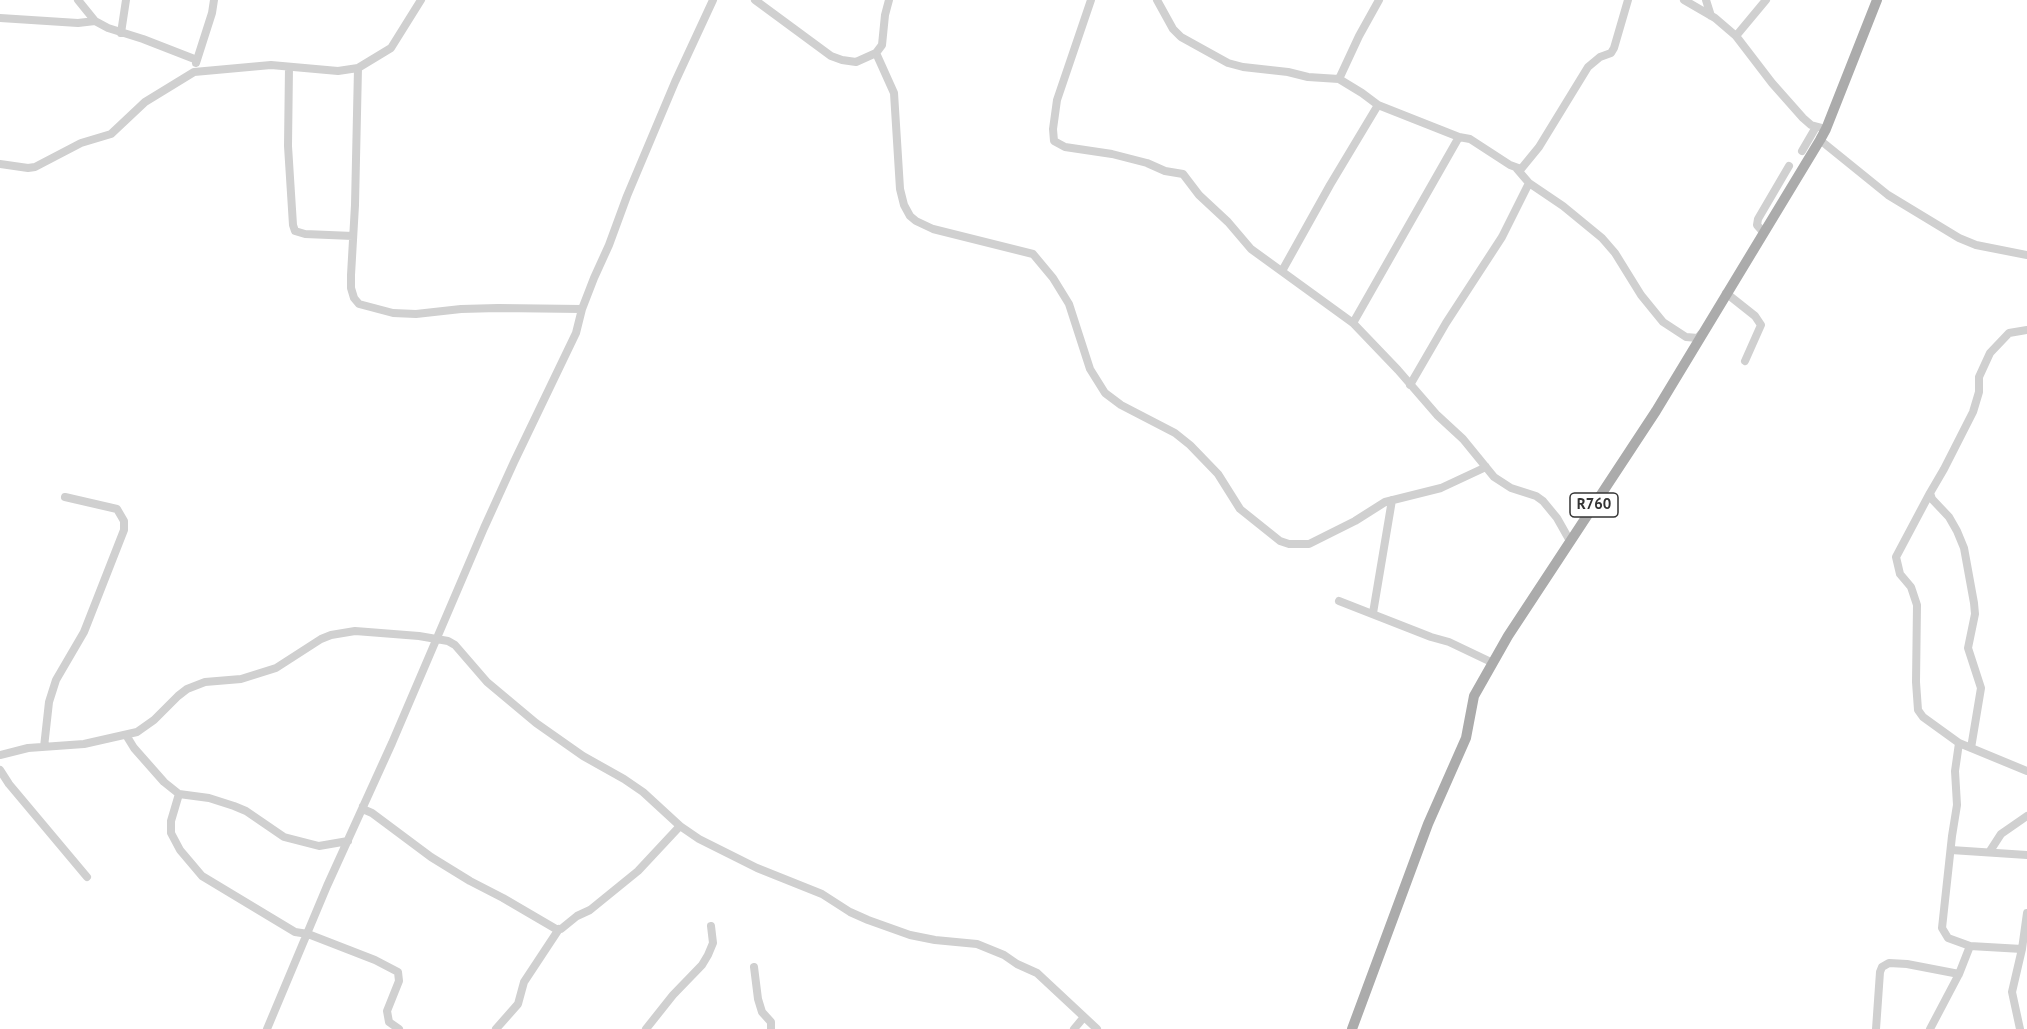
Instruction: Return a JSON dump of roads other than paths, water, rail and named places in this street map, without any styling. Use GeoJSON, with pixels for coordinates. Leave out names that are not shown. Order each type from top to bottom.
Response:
{"type":"FeatureCollection","features":[{"type":"Feature","properties":{"kind":"main road","name":"R760"},"geometry":{"type":"LineString","coordinates":[[1352,1029],[1428,824],[1466,738],[1474,696],[1491,662],[1656,411],[1820,140],[1821,128],[1877,0]]}},
{"type":"Feature","properties":{"kind":"street"},"geometry":{"type":"LineString","coordinates":[[78,0],[95,21],[121,33],[197,60]]}},
{"type":"Feature","properties":{"kind":"street"},"geometry":{"type":"LineString","coordinates":[[121,33],[126,0]]}},
{"type":"Feature","properties":{"kind":"street"},"geometry":{"type":"LineString","coordinates":[[194,72],[214,0]]}},
{"type":"Feature","properties":{"kind":"street"},"geometry":{"type":"LineString","coordinates":[[0,164],[34,167],[81,143],[111,134],[145,102],[194,72],[258,66],[338,71],[358,68],[391,48],[421,0]]}},
{"type":"Feature","properties":{"kind":"street"},"geometry":{"type":"LineString","coordinates":[[267,1029],[514,462],[576,333],[582,309],[675,82],[714,0]]}},
{"type":"Feature","properties":{"kind":"street"},"geometry":{"type":"LineString","coordinates":[[755,0],[831,56],[848,62],[856,62],[876,53],[882,45],[889,0]]}},
{"type":"Feature","properties":{"kind":"street"},"geometry":{"type":"LineString","coordinates":[[1091,0],[1057,100],[1053,129],[1054,141],[1065,147],[1112,154],[1147,163],[1165,171],[1183,174],[1199,195],[1228,222],[1251,249],[1353,323],[1503,484],[1536,496],[1543,501],[1557,518],[1570,541]]}},
{"type":"Feature","properties":{"kind":"street"},"geometry":{"type":"LineString","coordinates":[[1157,0],[1173,28],[1181,37],[1228,63],[1308,77],[1339,79],[1378,105],[1459,137],[1470,139],[1518,168],[1529,183],[1563,206],[1602,238],[1663,322],[1691,339],[1698,338],[1704,332]]}},
{"type":"Feature","properties":{"kind":"street"},"geometry":{"type":"LineString","coordinates":[[1339,79],[1379,0]]}},
{"type":"Feature","properties":{"kind":"street"},"geometry":{"type":"LineString","coordinates":[[1518,168],[1521,169],[1530,160],[1588,67],[1600,57],[1611,53],[1628,0]]}},
{"type":"Feature","properties":{"kind":"street"},"geometry":{"type":"LineString","coordinates":[[1684,0],[1711,16],[1736,36],[1772,83],[1803,118],[1821,128],[1802,151]]}},
{"type":"Feature","properties":{"kind":"street"},"geometry":{"type":"LineString","coordinates":[[1706,0],[1711,16]]}},
{"type":"Feature","properties":{"kind":"street"},"geometry":{"type":"LineString","coordinates":[[1736,36],[1766,0]]}},
{"type":"Feature","properties":{"kind":"street"},"geometry":{"type":"LineString","coordinates":[[0,18],[78,23],[95,21]]}},
{"type":"Feature","properties":{"kind":"street"},"geometry":{"type":"LineString","coordinates":[[876,53],[894,93],[900,189],[904,205],[910,216],[933,229],[1033,254],[1070,304],[1090,369],[1105,393],[1121,405],[1175,433],[1190,445],[1218,474],[1240,509],[1280,541],[1289,544],[1308,544],[1355,521],[1375,507],[1392,500],[1441,488],[1486,467]]}},
{"type":"Feature","properties":{"kind":"street"},"geometry":{"type":"LineString","coordinates":[[289,67],[288,146],[295,231],[305,234],[353,236]]}},
{"type":"Feature","properties":{"kind":"street"},"geometry":{"type":"LineString","coordinates":[[358,68],[351,288],[359,304],[393,314],[489,308],[582,309]]}},
{"type":"Feature","properties":{"kind":"street"},"geometry":{"type":"LineString","coordinates":[[1282,271],[1378,105]]}},
{"type":"Feature","properties":{"kind":"street"},"geometry":{"type":"LineString","coordinates":[[1353,323],[1459,137]]}},
{"type":"Feature","properties":{"kind":"street"},"geometry":{"type":"LineString","coordinates":[[1820,140],[1888,195],[1959,238],[1976,245],[2027,255]]}},
{"type":"Feature","properties":{"kind":"street"},"geometry":{"type":"LineString","coordinates":[[1764,233],[1757,225],[1758,219],[1789,166]]}},
{"type":"Feature","properties":{"kind":"street"},"geometry":{"type":"LineString","coordinates":[[1410,385],[1446,323],[1502,237],[1529,183]]}},
{"type":"Feature","properties":{"kind":"street"},"geometry":{"type":"LineString","coordinates":[[1726,293],[1755,316],[1761,325],[1745,361]]}},
{"type":"Feature","properties":{"kind":"street"},"geometry":{"type":"LineString","coordinates":[[2027,330],[2009,333],[1990,353],[1979,377],[1979,392],[1973,412],[1898,553],[1897,565],[1900,574],[1911,587],[1917,605],[1918,710],[1923,717],[1959,743],[2027,771]]}},
{"type":"Feature","properties":{"kind":"street"},"geometry":{"type":"LineString","coordinates":[[1929,493],[1949,517],[1964,548],[1974,603],[1975,614],[1968,648],[1981,688],[1971,748]]}},
{"type":"Feature","properties":{"kind":"street"},"geometry":{"type":"LineString","coordinates":[[44,747],[49,702],[57,680],[84,632],[124,530],[124,522],[117,508],[65,497]]}},
{"type":"Feature","properties":{"kind":"street"},"geometry":{"type":"LineString","coordinates":[[1373,613],[1392,500]]}},
{"type":"Feature","properties":{"kind":"street"},"geometry":{"type":"LineString","coordinates":[[1339,601],[1449,642],[1491,662]]}},
{"type":"Feature","properties":{"kind":"street"},"geometry":{"type":"LineString","coordinates":[[0,755],[15,750],[84,744],[137,732],[154,720],[187,689],[206,682],[241,679],[276,668],[331,635],[355,631],[436,638],[455,645],[487,682],[536,723],[583,756],[624,778],[681,826],[721,850],[757,868],[807,887],[868,920],[910,935],[977,944],[1004,955],[1037,973],[1097,1029]]}},
{"type":"Feature","properties":{"kind":"street"},"geometry":{"type":"LineString","coordinates":[[126,735],[134,748],[164,782],[179,794],[208,798],[234,806],[284,837],[320,846],[348,841]]}},
{"type":"Feature","properties":{"kind":"street"},"geometry":{"type":"LineString","coordinates":[[1959,743],[1955,771],[1957,805],[1942,928],[1948,938],[1970,946],[2024,943]]}},
{"type":"Feature","properties":{"kind":"street"},"geometry":{"type":"LineString","coordinates":[[0,771],[87,877]]}},
{"type":"Feature","properties":{"kind":"street"},"geometry":{"type":"LineString","coordinates":[[179,794],[171,827],[174,841],[187,860],[207,880],[286,927],[398,972],[399,981],[387,1011],[389,1022],[399,1029]]}},
{"type":"Feature","properties":{"kind":"street"},"geometry":{"type":"LineString","coordinates":[[363,806],[365,810],[470,881],[503,898],[549,927],[559,929]]}},
{"type":"Feature","properties":{"kind":"street"},"geometry":{"type":"LineString","coordinates":[[1990,851],[2001,834],[2027,816]]}},
{"type":"Feature","properties":{"kind":"street"},"geometry":{"type":"LineString","coordinates":[[495,1029],[518,1004],[524,982],[559,929],[590,910],[638,871],[681,826]]}},
{"type":"Feature","properties":{"kind":"street"},"geometry":{"type":"LineString","coordinates":[[1951,850],[2027,855]]}},
{"type":"Feature","properties":{"kind":"street"},"geometry":{"type":"LineString","coordinates":[[2020,1029],[2012,992],[2024,943],[2027,913]]}},
{"type":"Feature","properties":{"kind":"street"},"geometry":{"type":"LineString","coordinates":[[646,1029],[708,956],[713,943],[711,926]]}},
{"type":"Feature","properties":{"kind":"street"},"geometry":{"type":"LineString","coordinates":[[1930,1029],[1959,974],[1970,946]]}},
{"type":"Feature","properties":{"kind":"street"},"geometry":{"type":"LineString","coordinates":[[1876,1029],[1882,967],[1889,963],[1907,964],[1959,974]]}},
{"type":"Feature","properties":{"kind":"street"},"geometry":{"type":"LineString","coordinates":[[754,967],[760,1006],[771,1022],[771,1029]]}},
{"type":"Feature","properties":{"kind":"street"},"geometry":{"type":"LineString","coordinates":[[1074,1029],[1084,1017]]}}]}
